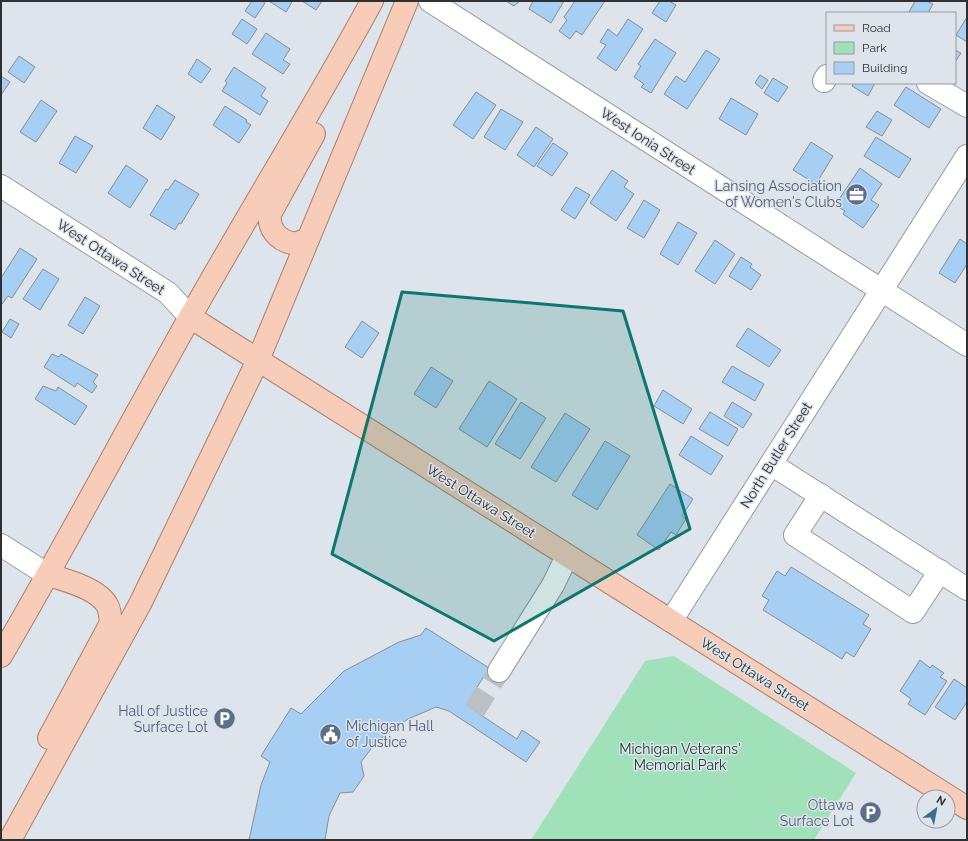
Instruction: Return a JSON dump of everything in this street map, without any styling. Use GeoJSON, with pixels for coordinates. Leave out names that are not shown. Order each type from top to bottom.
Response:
{"type":"FeatureCollection","features":[{"type":"Feature","properties":{"kind":"main road"},"geometry":{"type":"LineString","coordinates":[[1,656],[48,575],[190,317],[335,69],[372,1]]}},
{"type":"Feature","properties":{"kind":"main road"},"geometry":{"type":"LineString","coordinates":[[12,837],[140,604],[258,360],[407,1]]}},
{"type":"Feature","properties":{"kind":"main road"},"geometry":{"type":"LineString","coordinates":[[308,239],[294,243],[281,238],[272,230],[269,222],[270,214],[330,105],[335,86],[335,69]]}},
{"type":"Feature","properties":{"kind":"main road","name":"West Ottawa Street"},"geometry":{"type":"LineString","coordinates":[[190,317],[967,808]]}},
{"type":"Feature","properties":{"kind":"main road"},"geometry":{"type":"LineString","coordinates":[[12,837],[34,767],[111,622],[108,607],[98,596],[76,582],[48,575]]}},
{"type":"Feature","properties":{"kind":"street","name":"West Ionia Street"},"geometry":{"type":"LineString","coordinates":[[430,1],[967,345]]}},
{"type":"Feature","properties":{"kind":"street"},"geometry":{"type":"LineString","coordinates":[[930,84],[967,106]]}},
{"type":"Feature","properties":{"kind":"street","name":"North Butler Street"},"geometry":{"type":"LineString","coordinates":[[670,621],[967,156]]}},
{"type":"Feature","properties":{"kind":"street","name":"West Ottawa Street"},"geometry":{"type":"LineString","coordinates":[[1,186],[168,293],[190,317]]}},
{"type":"Feature","properties":{"kind":"street"},"geometry":{"type":"LineString","coordinates":[[771,464],[967,588]]}},
{"type":"Feature","properties":{"kind":"street"},"geometry":{"type":"LineString","coordinates":[[820,495],[795,535],[913,612],[940,571]]}},
{"type":"Feature","properties":{"kind":"street"},"geometry":{"type":"LineString","coordinates":[[1,545],[48,575]]}},
{"type":"Feature","properties":{"kind":"street"},"geometry":{"type":"LineString","coordinates":[[499,671],[553,585],[567,556]]}},
{"type":"Feature","properties":{"kind":"highlighted area"},"geometry":{"type":"Polygon","coordinates":[[[402,292],[623,311],[690,529],[494,641],[332,554],[402,292]]]}},
{"type":"Feature","properties":{"kind":"green space","name":"Michigan Veterans' Memorial Park"},"geometry":{"type":"Polygon","coordinates":[[[674,656],[856,773],[814,840],[531,840],[645,661],[674,656]]]}},
{"type":"Feature","properties":{"kind":"building"},"geometry":{"type":"Polygon","coordinates":[[[252,1],[262,1],[265,3],[255,18],[245,11],[252,1]]]}},
{"type":"Feature","properties":{"kind":"building"},"geometry":{"type":"Polygon","coordinates":[[[269,1],[290,1],[292,2],[286,12],[269,1]]]}},
{"type":"Feature","properties":{"kind":"building"},"geometry":{"type":"Polygon","coordinates":[[[302,1],[322,1],[316,10],[302,1]]]}},
{"type":"Feature","properties":{"kind":"building"},"geometry":{"type":"Polygon","coordinates":[[[506,1],[520,1],[514,6],[506,1]]]}},
{"type":"Feature","properties":{"kind":"building"},"geometry":{"type":"Polygon","coordinates":[[[533,1],[564,1],[551,23],[529,9],[533,1]]]}},
{"type":"Feature","properties":{"kind":"building"},"geometry":{"type":"Polygon","coordinates":[[[575,1],[605,1],[582,35],[576,31],[570,39],[559,31],[567,20],[564,17],[575,1]]]}},
{"type":"Feature","properties":{"kind":"building"},"geometry":{"type":"Polygon","coordinates":[[[660,1],[669,1],[676,5],[666,22],[652,13],[660,1]]]}},
{"type":"Feature","properties":{"kind":"building"},"geometry":{"type":"Polygon","coordinates":[[[915,1],[927,1],[933,4],[929,12],[909,12],[915,1]]]}},
{"type":"Feature","properties":{"kind":"building"},"geometry":{"type":"Polygon","coordinates":[[[967,17],[967,42],[956,35],[967,17]]]}},
{"type":"Feature","properties":{"kind":"building"},"geometry":{"type":"Polygon","coordinates":[[[242,19],[257,29],[247,44],[232,34],[242,19]]]}},
{"type":"Feature","properties":{"kind":"building"},"geometry":{"type":"Polygon","coordinates":[[[628,19],[643,29],[616,71],[597,58],[606,45],[600,42],[608,29],[617,36],[628,19]]]}},
{"type":"Feature","properties":{"kind":"building"},"geometry":{"type":"Polygon","coordinates":[[[266,33],[290,49],[283,60],[290,64],[283,74],[252,54],[266,33]]]}},
{"type":"Feature","properties":{"kind":"building"},"geometry":{"type":"Polygon","coordinates":[[[655,39],[676,53],[651,93],[641,87],[644,84],[634,77],[641,66],[638,64],[655,39]]]}},
{"type":"Feature","properties":{"kind":"building"},"geometry":{"type":"Polygon","coordinates":[[[706,50],[720,59],[687,109],[664,94],[676,76],[685,82],[706,50]]]}},
{"type":"Feature","properties":{"kind":"building"},"geometry":{"type":"Polygon","coordinates":[[[956,50],[961,53],[956,60],[956,50]]]}},
{"type":"Feature","properties":{"kind":"building"},"geometry":{"type":"Polygon","coordinates":[[[19,56],[35,67],[24,83],[8,72],[19,56]]]}},
{"type":"Feature","properties":{"kind":"building"},"geometry":{"type":"Polygon","coordinates":[[[197,59],[211,69],[201,83],[188,74],[197,59]]]}},
{"type":"Feature","properties":{"kind":"building"},"geometry":{"type":"Polygon","coordinates":[[[234,67],[266,88],[261,96],[268,101],[260,115],[222,91],[227,83],[225,81],[234,67]]]}},
{"type":"Feature","properties":{"kind":"building"},"geometry":{"type":"Polygon","coordinates":[[[760,75],[768,80],[762,89],[755,83],[760,75]]]}},
{"type":"Feature","properties":{"kind":"building"},"geometry":{"type":"Polygon","coordinates":[[[1,76],[10,82],[1,95],[1,76]]]}},
{"type":"Feature","properties":{"kind":"building"},"geometry":{"type":"Polygon","coordinates":[[[773,78],[788,87],[778,102],[764,93],[773,78]]]}},
{"type":"Feature","properties":{"kind":"building"},"geometry":{"type":"Polygon","coordinates":[[[853,84],[874,84],[868,96],[852,86],[853,84]]]}},
{"type":"Feature","properties":{"kind":"building"},"geometry":{"type":"Polygon","coordinates":[[[906,87],[941,109],[929,128],[894,105],[906,87]]]}},
{"type":"Feature","properties":{"kind":"building"},"geometry":{"type":"Polygon","coordinates":[[[476,92],[496,105],[473,139],[453,125],[476,92]]]}},
{"type":"Feature","properties":{"kind":"building"},"geometry":{"type":"Polygon","coordinates":[[[731,98],[758,114],[746,135],[719,119],[731,98]]]}},
{"type":"Feature","properties":{"kind":"building"},"geometry":{"type":"Polygon","coordinates":[[[41,100],[57,111],[36,142],[20,132],[41,100]]]}},
{"type":"Feature","properties":{"kind":"building"},"geometry":{"type":"Polygon","coordinates":[[[157,105],[175,117],[161,140],[143,128],[157,105]]]}},
{"type":"Feature","properties":{"kind":"building"},"geometry":{"type":"Polygon","coordinates":[[[225,106],[247,120],[246,122],[251,125],[239,143],[213,125],[225,106]]]}},
{"type":"Feature","properties":{"kind":"building"},"geometry":{"type":"Polygon","coordinates":[[[501,109],[523,122],[505,150],[484,137],[501,109]]]}},
{"type":"Feature","properties":{"kind":"building"},"geometry":{"type":"Polygon","coordinates":[[[877,111],[892,120],[882,136],[866,127],[877,111]]]}},
{"type":"Feature","properties":{"kind":"building"},"geometry":{"type":"Polygon","coordinates":[[[536,127],[553,139],[534,167],[517,155],[536,127]]]}},
{"type":"Feature","properties":{"kind":"building"},"geometry":{"type":"Polygon","coordinates":[[[75,136],[93,146],[76,173],[59,163],[75,136]]]}},
{"type":"Feature","properties":{"kind":"building"},"geometry":{"type":"Polygon","coordinates":[[[876,137],[911,159],[899,178],[864,156],[876,137]]]}},
{"type":"Feature","properties":{"kind":"building"},"geometry":{"type":"Polygon","coordinates":[[[811,142],[833,156],[816,184],[793,170],[811,142]]]}},
{"type":"Feature","properties":{"kind":"building"},"geometry":{"type":"Polygon","coordinates":[[[553,143],[568,153],[552,176],[537,166],[553,143]]]}},
{"type":"Feature","properties":{"kind":"building"},"geometry":{"type":"Polygon","coordinates":[[[126,165],[148,180],[130,208],[108,193],[126,165]]]}},
{"type":"Feature","properties":{"kind":"building"},"geometry":{"type":"Polygon","coordinates":[[[860,168],[882,184],[871,200],[879,205],[863,228],[843,214],[845,211],[835,205],[860,168]]]}},
{"type":"Feature","properties":{"kind":"building"},"geometry":{"type":"Polygon","coordinates":[[[612,170],[628,181],[624,187],[634,194],[616,221],[590,203],[612,170]]]}},
{"type":"Feature","properties":{"kind":"building"},"geometry":{"type":"Polygon","coordinates":[[[175,180],[199,194],[181,224],[179,223],[175,230],[150,215],[166,189],[168,190],[175,180]]]}},
{"type":"Feature","properties":{"kind":"building"},"geometry":{"type":"Polygon","coordinates":[[[576,187],[590,195],[575,219],[561,210],[576,187]]]}},
{"type":"Feature","properties":{"kind":"building"},"geometry":{"type":"Polygon","coordinates":[[[644,200],[660,210],[644,238],[627,228],[644,200]]]}},
{"type":"Feature","properties":{"kind":"building"},"geometry":{"type":"Polygon","coordinates":[[[678,222],[697,233],[678,265],[660,254],[678,222]]]}},
{"type":"Feature","properties":{"kind":"building"},"geometry":{"type":"Polygon","coordinates":[[[960,239],[967,244],[967,264],[955,283],[939,273],[960,239]]]}},
{"type":"Feature","properties":{"kind":"building"},"geometry":{"type":"Polygon","coordinates":[[[715,240],[735,254],[715,284],[695,271],[715,240]]]}},
{"type":"Feature","properties":{"kind":"building"},"geometry":{"type":"Polygon","coordinates":[[[20,248],[37,259],[12,298],[8,296],[2,304],[1,278],[20,248]]]}},
{"type":"Feature","properties":{"kind":"building"},"geometry":{"type":"Polygon","coordinates":[[[741,257],[752,264],[750,267],[761,275],[751,290],[729,276],[741,257]]]}},
{"type":"Feature","properties":{"kind":"building"},"geometry":{"type":"Polygon","coordinates":[[[43,269],[59,279],[40,310],[23,299],[43,269]]]}},
{"type":"Feature","properties":{"kind":"building"},"geometry":{"type":"Polygon","coordinates":[[[85,297],[100,306],[83,334],[68,325],[85,297]]]}},
{"type":"Feature","properties":{"kind":"building"},"geometry":{"type":"Polygon","coordinates":[[[10,319],[19,324],[11,338],[2,332],[10,319]]]}},
{"type":"Feature","properties":{"kind":"building"},"geometry":{"type":"Polygon","coordinates":[[[362,321],[379,333],[362,358],[345,347],[362,321]]]}},
{"type":"Feature","properties":{"kind":"building"},"geometry":{"type":"Polygon","coordinates":[[[748,328],[781,350],[769,367],[736,346],[748,328]]]}},
{"type":"Feature","properties":{"kind":"building"},"geometry":{"type":"Polygon","coordinates":[[[52,354],[59,357],[61,354],[98,375],[93,382],[97,386],[92,393],[77,383],[75,387],[44,367],[52,354]]]}},
{"type":"Feature","properties":{"kind":"building"},"geometry":{"type":"Polygon","coordinates":[[[732,366],[764,384],[755,401],[722,382],[732,366]]]}},
{"type":"Feature","properties":{"kind":"building"},"geometry":{"type":"Polygon","coordinates":[[[431,367],[453,381],[436,408],[414,394],[431,367]]]}},
{"type":"Feature","properties":{"kind":"building"},"geometry":{"type":"Polygon","coordinates":[[[489,381],[517,399],[487,447],[459,429],[489,381]]]}},
{"type":"Feature","properties":{"kind":"building"},"geometry":{"type":"Polygon","coordinates":[[[43,386],[56,391],[58,387],[87,406],[75,425],[35,399],[43,386]]]}},
{"type":"Feature","properties":{"kind":"building"},"geometry":{"type":"Polygon","coordinates":[[[663,390],[692,409],[683,424],[654,406],[663,390]]]}},
{"type":"Feature","properties":{"kind":"building"},"geometry":{"type":"Polygon","coordinates":[[[521,402],[546,418],[520,459],[495,444],[521,402]]]}},
{"type":"Feature","properties":{"kind":"building"},"geometry":{"type":"Polygon","coordinates":[[[732,402],[752,414],[743,428],[724,416],[732,402]]]}},
{"type":"Feature","properties":{"kind":"building"},"geometry":{"type":"Polygon","coordinates":[[[710,412],[738,429],[728,446],[699,429],[710,412]]]}},
{"type":"Feature","properties":{"kind":"building"},"geometry":{"type":"Polygon","coordinates":[[[565,413],[590,429],[556,482],[531,467],[565,413]]]}},
{"type":"Feature","properties":{"kind":"building"},"geometry":{"type":"Polygon","coordinates":[[[691,436],[723,456],[711,475],[679,455],[691,436]]]}},
{"type":"Feature","properties":{"kind":"building"},"geometry":{"type":"Polygon","coordinates":[[[605,441],[630,456],[597,510],[572,495],[605,441]]]}},
{"type":"Feature","properties":{"kind":"building"},"geometry":{"type":"Polygon","coordinates":[[[670,484],[693,499],[682,516],[686,519],[676,535],[671,532],[659,550],[637,535],[670,484]]]}},
{"type":"Feature","properties":{"kind":"building"},"geometry":{"type":"Polygon","coordinates":[[[791,567],[869,615],[863,624],[871,629],[854,657],[846,652],[842,659],[763,610],[769,600],[762,596],[777,571],[785,576],[791,567]]]}},
{"type":"Feature","properties":{"kind":"building","name":"Michigan Hall of Justice"},"geometry":{"type":"Polygon","coordinates":[[[426,628],[489,668],[466,705],[517,739],[522,730],[540,742],[526,762],[449,711],[436,707],[408,719],[377,741],[361,762],[364,776],[353,792],[340,793],[329,816],[325,840],[249,840],[261,785],[270,762],[261,756],[291,708],[301,714],[344,671],[399,642],[421,635],[426,628]]]}},
{"type":"Feature","properties":{"kind":"building"},"geometry":{"type":"Polygon","coordinates":[[[920,660],[930,668],[932,665],[944,673],[940,677],[947,681],[925,715],[908,704],[911,699],[900,691],[920,660]]]}},
{"type":"Feature","properties":{"kind":"building"},"geometry":{"type":"Polygon","coordinates":[[[954,679],[967,688],[967,702],[955,720],[935,707],[954,679]]]}},
{"type":"Feature","properties":{"kind":"tunnel"},"geometry":{"type":"LineString","coordinates":[[474,711],[499,671]]}},
{"type":"Feature","properties":{"kind":"place","name":"Lansing Association of Women's Clubs"},"geometry":{"type":"Point","coordinates":[857,194]}},
{"type":"Feature","properties":{"kind":"place","name":"Hall of Justice Surface Lot"},"geometry":{"type":"Point","coordinates":[224,719]}},
{"type":"Feature","properties":{"kind":"place","name":"Michigan Hall of Justice"},"geometry":{"type":"Point","coordinates":[330,734]}},
{"type":"Feature","properties":{"kind":"place","name":"Ottawa Surface Lot"},"geometry":{"type":"Point","coordinates":[870,813]}}]}
